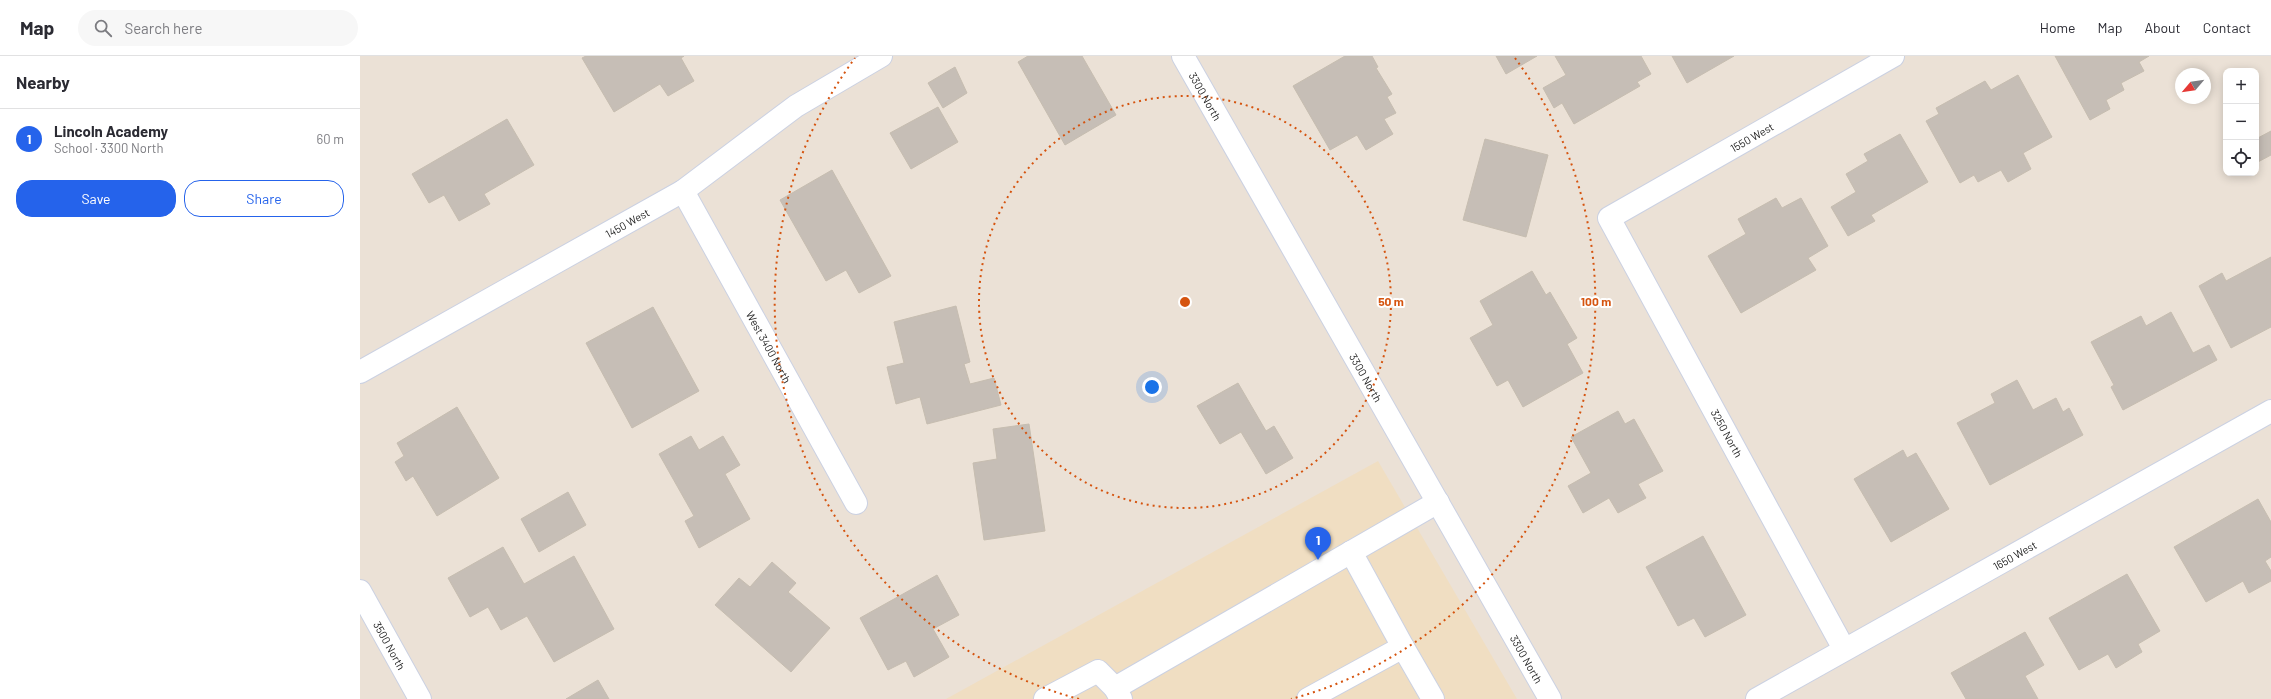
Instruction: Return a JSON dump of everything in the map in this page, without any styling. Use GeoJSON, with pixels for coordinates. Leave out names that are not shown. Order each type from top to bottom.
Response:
{"type":"FeatureCollection","features":[{"type":"Feature","properties":{"kind":"street","name":"1450 West"},"geometry":{"type":"LineString","coordinates":[[360,372],[683,191],[796,106],[881,56]]}},
{"type":"Feature","properties":{"kind":"street","name":"3300 North"},"geometry":{"type":"LineString","coordinates":[[1183,56],[1550,699]]}},
{"type":"Feature","properties":{"kind":"street","name":"1550 West"},"geometry":{"type":"LineString","coordinates":[[1609,218],[1893,56]]}},
{"type":"Feature","properties":{"kind":"street","name":"West 3400 North"},"geometry":{"type":"LineString","coordinates":[[683,191],[856,503]]}},
{"type":"Feature","properties":{"kind":"street","name":"3250 North"},"geometry":{"type":"LineString","coordinates":[[1609,218],[1844,649]]}},
{"type":"Feature","properties":{"kind":"street","name":"1650 West"},"geometry":{"type":"LineString","coordinates":[[1757,699],[2271,411]]}},
{"type":"Feature","properties":{"kind":"street"},"geometry":{"type":"LineString","coordinates":[[1045,699],[1098,671],[1118,693],[1351,552],[1438,502]]}},
{"type":"Feature","properties":{"kind":"street"},"geometry":{"type":"LineString","coordinates":[[1351,552],[1433,699]]}},
{"type":"Feature","properties":{"kind":"street","name":"3500 North"},"geometry":{"type":"LineString","coordinates":[[360,591],[420,699]]}},
{"type":"Feature","properties":{"kind":"street"},"geometry":{"type":"LineString","coordinates":[[1308,699],[1333,693],[1403,647]]}},
{"type":"Feature","properties":{"kind":"shaded area"},"geometry":{"type":"Polygon","coordinates":[[[1378,461],[1517,699],[946,699],[1378,461]]]}},
{"type":"Feature","properties":{"kind":"building"},"geometry":{"type":"Polygon","coordinates":[[[586,56],[684,56],[681,58],[694,81],[668,96],[660,84],[614,112],[582,58],[586,56]]]}},
{"type":"Feature","properties":{"kind":"building"},"geometry":{"type":"Polygon","coordinates":[[[1028,56],[1082,56],[1116,115],[1065,145],[1018,62],[1028,56]]]}},
{"type":"Feature","properties":{"kind":"building"},"geometry":{"type":"Polygon","coordinates":[[[1345,56],[1372,56],[1378,67],[1376,68],[1392,94],[1387,97],[1396,113],[1384,119],[1393,134],[1366,150],[1357,135],[1330,150],[1293,86],[1345,56]]]}},
{"type":"Feature","properties":{"kind":"building"},"geometry":{"type":"Polygon","coordinates":[[[1496,56],[1537,56],[1506,74],[1496,56]]]}},
{"type":"Feature","properties":{"kind":"building"},"geometry":{"type":"Polygon","coordinates":[[[1555,56],[1641,56],[1651,74],[1637,82],[1640,86],[1574,124],[1562,103],[1554,108],[1543,88],[1566,75],[1555,56]]]}},
{"type":"Feature","properties":{"kind":"building"},"geometry":{"type":"Polygon","coordinates":[[[1672,56],[1734,56],[1687,83],[1672,56]]]}},
{"type":"Feature","properties":{"kind":"building"},"geometry":{"type":"Polygon","coordinates":[[[2055,56],[2149,56],[2139,62],[2144,71],[2121,83],[2124,90],[2106,100],[2110,109],[2090,120],[2055,56]]]}},
{"type":"Feature","properties":{"kind":"building"},"geometry":{"type":"Polygon","coordinates":[[[955,67],[967,93],[943,108],[928,83],[955,67]]]}},
{"type":"Feature","properties":{"kind":"building"},"geometry":{"type":"Polygon","coordinates":[[[2018,75],[2052,137],[2023,153],[2031,169],[2008,182],[2001,170],[1978,182],[1974,175],[1960,183],[1926,121],[1939,114],[1936,108],[1985,81],[1991,90],[2018,75]]]}},
{"type":"Feature","properties":{"kind":"building"},"geometry":{"type":"Polygon","coordinates":[[[938,107],[958,142],[911,169],[890,133],[938,107]]]}},
{"type":"Feature","properties":{"kind":"building"},"geometry":{"type":"Polygon","coordinates":[[[507,119],[534,165],[484,194],[490,204],[459,221],[444,195],[429,203],[412,174],[507,119]]]}},
{"type":"Feature","properties":{"kind":"building"},"geometry":{"type":"Polygon","coordinates":[[[2271,131],[2271,155],[2259,161],[2259,140],[2259,137],[2271,131]]]}},
{"type":"Feature","properties":{"kind":"building"},"geometry":{"type":"Polygon","coordinates":[[[1900,134],[1928,182],[1871,215],[1875,221],[1848,236],[1831,207],[1856,192],[1846,174],[1868,161],[1864,154],[1900,134]]]}},
{"type":"Feature","properties":{"kind":"building"},"geometry":{"type":"Polygon","coordinates":[[[1485,139],[1548,155],[1526,237],[1463,220],[1485,139]]]}},
{"type":"Feature","properties":{"kind":"building"},"geometry":{"type":"Polygon","coordinates":[[[832,170],[891,276],[859,293],[846,270],[826,281],[780,200],[832,170]]]}},
{"type":"Feature","properties":{"kind":"building"},"geometry":{"type":"Polygon","coordinates":[[[1776,198],[1782,208],[1801,198],[1828,246],[1808,258],[1816,270],[1741,313],[1708,256],[1746,234],[1738,219],[1776,198]]]}},
{"type":"Feature","properties":{"kind":"building"},"geometry":{"type":"Polygon","coordinates":[[[2271,257],[2271,327],[2231,348],[2199,286],[2222,273],[2226,281],[2271,257]]]}},
{"type":"Feature","properties":{"kind":"building"},"geometry":{"type":"Polygon","coordinates":[[[1532,271],[1546,295],[1550,292],[1577,338],[1567,344],[1583,373],[1523,407],[1508,380],[1497,386],[1470,338],[1493,325],[1480,301],[1532,271]]]}},
{"type":"Feature","properties":{"kind":"building"},"geometry":{"type":"Polygon","coordinates":[[[956,306],[970,362],[964,364],[970,384],[994,378],[1001,405],[927,424],[920,397],[896,404],[887,367],[904,363],[894,322],[956,306]]]}},
{"type":"Feature","properties":{"kind":"building"},"geometry":{"type":"Polygon","coordinates":[[[653,307],[699,391],[632,428],[586,343],[653,307]]]}},
{"type":"Feature","properties":{"kind":"building"},"geometry":{"type":"Polygon","coordinates":[[[2171,312],[2193,353],[2209,345],[2217,360],[2123,410],[2111,387],[2114,385],[2091,342],[2141,316],[2146,326],[2171,312]]]}},
{"type":"Feature","properties":{"kind":"building"},"geometry":{"type":"Polygon","coordinates":[[[2017,380],[2033,410],[2056,398],[2063,412],[2069,408],[2083,435],[1990,485],[1957,423],[1995,403],[1991,394],[2017,380]]]}},
{"type":"Feature","properties":{"kind":"building"},"geometry":{"type":"Polygon","coordinates":[[[1238,383],[1266,431],[1274,426],[1293,458],[1266,474],[1241,432],[1220,444],[1197,406],[1238,383]]]}},
{"type":"Feature","properties":{"kind":"building"},"geometry":{"type":"Polygon","coordinates":[[[457,407],[499,478],[437,516],[413,476],[406,481],[395,462],[404,456],[397,443],[457,407]]]}},
{"type":"Feature","properties":{"kind":"building"},"geometry":{"type":"Polygon","coordinates":[[[1618,411],[1625,424],[1634,419],[1663,471],[1638,484],[1646,498],[1618,513],[1609,498],[1583,513],[1568,486],[1591,473],[1571,437],[1618,411]]]}},
{"type":"Feature","properties":{"kind":"building"},"geometry":{"type":"Polygon","coordinates":[[[1029,424],[1045,531],[984,540],[973,463],[997,459],[993,429],[1029,424]]]}},
{"type":"Feature","properties":{"kind":"building"},"geometry":{"type":"Polygon","coordinates":[[[691,436],[699,450],[723,436],[740,465],[725,474],[750,519],[699,548],[685,521],[694,516],[659,454],[691,436]]]}},
{"type":"Feature","properties":{"kind":"building"},"geometry":{"type":"Polygon","coordinates":[[[1903,450],[1907,458],[1916,453],[1949,509],[1891,542],[1854,479],[1903,450]]]}},
{"type":"Feature","properties":{"kind":"building"},"geometry":{"type":"Polygon","coordinates":[[[568,492],[586,525],[539,552],[521,519],[568,492]]]}},
{"type":"Feature","properties":{"kind":"building"},"geometry":{"type":"Polygon","coordinates":[[[2258,499],[2271,522],[2271,557],[2265,561],[2271,571],[2271,581],[2249,593],[2243,581],[2206,602],[2174,547],[2258,499]]]}},
{"type":"Feature","properties":{"kind":"building"},"geometry":{"type":"Polygon","coordinates":[[[1703,536],[1746,615],[1705,637],[1694,618],[1678,626],[1646,567],[1703,536]]]}},
{"type":"Feature","properties":{"kind":"building"},"geometry":{"type":"Polygon","coordinates":[[[503,547],[524,584],[574,556],[614,629],[554,662],[527,616],[501,630],[488,607],[470,617],[448,578],[503,547]]]}},
{"type":"Feature","properties":{"kind":"building"},"geometry":{"type":"Polygon","coordinates":[[[772,562],[796,583],[788,592],[830,628],[791,672],[715,605],[739,578],[750,587],[772,562]]]}},
{"type":"Feature","properties":{"kind":"building"},"geometry":{"type":"Polygon","coordinates":[[[2127,574],[2160,631],[2138,644],[2142,652],[2116,668],[2108,654],[2079,670],[2049,618],[2127,574]]]}},
{"type":"Feature","properties":{"kind":"building"},"geometry":{"type":"Polygon","coordinates":[[[937,575],[959,615],[933,629],[949,657],[914,677],[906,661],[888,670],[860,618],[937,575]]]}},
{"type":"Feature","properties":{"kind":"building"},"geometry":{"type":"Polygon","coordinates":[[[2025,632],[2044,665],[2025,676],[2038,699],[1966,699],[1951,673],[2025,632]]]}},
{"type":"Feature","properties":{"kind":"building"},"geometry":{"type":"Polygon","coordinates":[[[598,680],[609,699],[566,699],[598,680]]]}},
{"type":"Feature","properties":{"kind":"place","name":"Lincoln Academy"},"geometry":{"type":"Point","coordinates":[1318,560]}}]}
